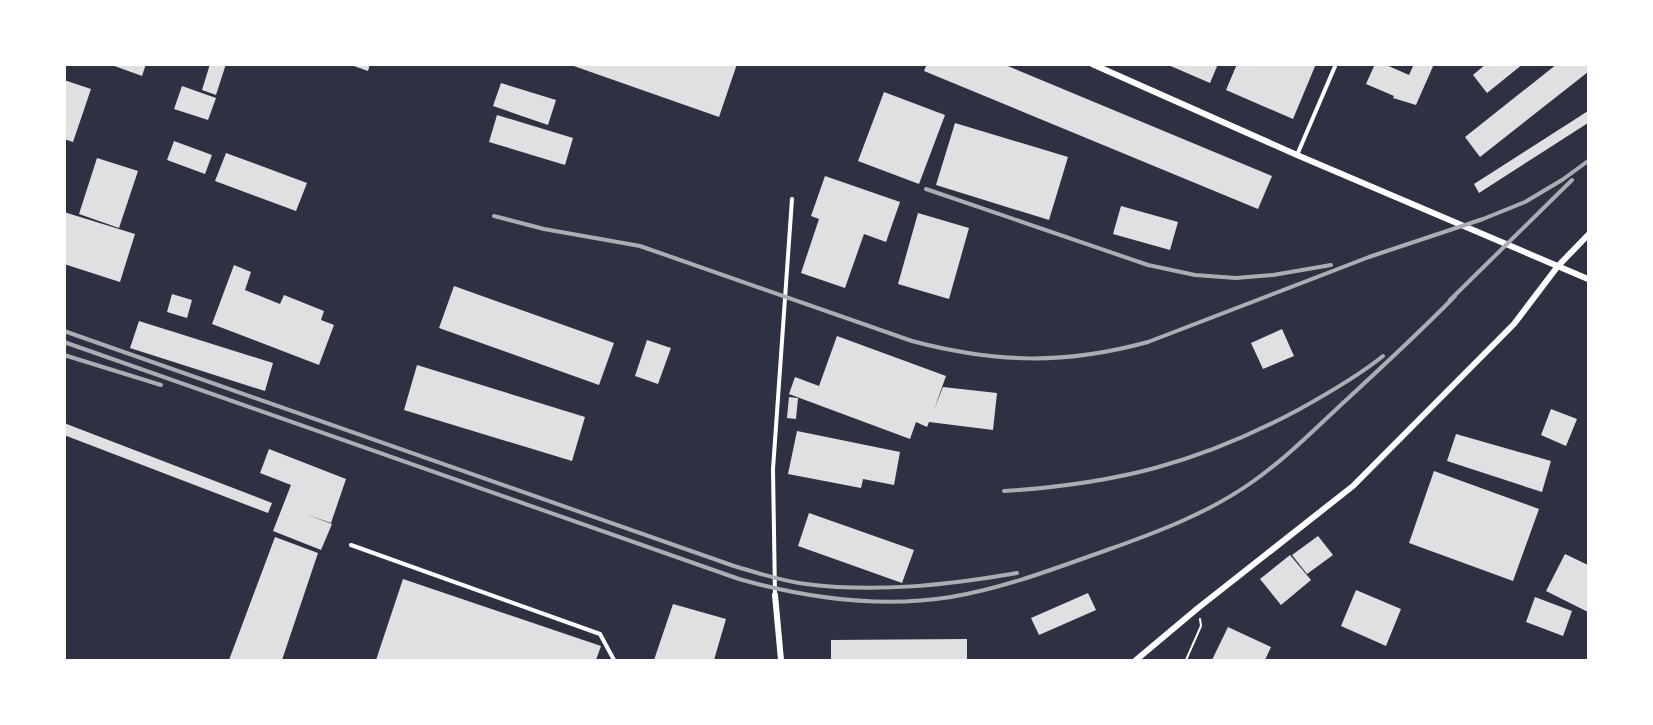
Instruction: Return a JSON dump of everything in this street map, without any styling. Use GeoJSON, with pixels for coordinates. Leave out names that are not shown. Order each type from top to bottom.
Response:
{"type":"FeatureCollection","features":[{"type":"Feature","properties":{"kind":"street"},"geometry":{"type":"LineString","coordinates":[[1092,64],[1297,155],[1588,279]]}},
{"type":"Feature","properties":{"kind":"street"},"geometry":{"type":"LineString","coordinates":[[1136,660],[1353,486],[1514,324],[1558,266],[1588,236]]}},
{"type":"Feature","properties":{"kind":"street"},"geometry":{"type":"LineString","coordinates":[[775,595],[782,660]]}},
{"type":"Feature","properties":{"kind":"lane"},"geometry":{"type":"LineString","coordinates":[[1297,155],[1336,64]]}},
{"type":"Feature","properties":{"kind":"lane"},"geometry":{"type":"LineString","coordinates":[[775,595],[773,469],[792,200]]}},
{"type":"Feature","properties":{"kind":"lane"},"geometry":{"type":"LineString","coordinates":[[351,545],[600,634],[614,660]]}},
{"type":"Feature","properties":{"kind":"path"},"geometry":{"type":"LineString","coordinates":[[1186,660],[1201,626],[1198,608]]}},
{"type":"Feature","properties":{"kind":"building"},"geometry":{"type":"Polygon","coordinates":[[[109,64],[146,64],[142,76],[109,64]]]}},
{"type":"Feature","properties":{"kind":"building"},"geometry":{"type":"Polygon","coordinates":[[[210,64],[226,64],[216,95],[202,90],[210,64]]]}},
{"type":"Feature","properties":{"kind":"building"},"geometry":{"type":"Polygon","coordinates":[[[348,64],[370,64],[368,71],[348,64]]]}},
{"type":"Feature","properties":{"kind":"building"},"geometry":{"type":"Polygon","coordinates":[[[568,64],[737,64],[719,117],[568,64]]]}},
{"type":"Feature","properties":{"kind":"building"},"geometry":{"type":"Polygon","coordinates":[[[927,64],[1003,64],[1272,176],[1258,209],[924,71],[927,64]]]}},
{"type":"Feature","properties":{"kind":"building"},"geometry":{"type":"Polygon","coordinates":[[[1166,64],[1218,64],[1210,83],[1166,64]]]}},
{"type":"Feature","properties":{"kind":"building"},"geometry":{"type":"Polygon","coordinates":[[[1237,64],[1316,64],[1293,119],[1226,90],[1237,64]]]}},
{"type":"Feature","properties":{"kind":"building"},"geometry":{"type":"Polygon","coordinates":[[[1375,64],[1384,64],[1409,75],[1414,64],[1434,64],[1416,105],[1393,98],[1394,96],[1366,84],[1375,64]]]}},
{"type":"Feature","properties":{"kind":"building"},"geometry":{"type":"Polygon","coordinates":[[[1486,64],[1523,64],[1487,93],[1473,75],[1486,64]]]}},
{"type":"Feature","properties":{"kind":"building"},"geometry":{"type":"Polygon","coordinates":[[[1557,64],[1588,64],[1588,72],[1480,157],[1465,137],[1557,64]]]}},
{"type":"Feature","properties":{"kind":"building"},"geometry":{"type":"Polygon","coordinates":[[[64,80],[91,89],[73,142],[64,139],[64,80]]]}},
{"type":"Feature","properties":{"kind":"building"},"geometry":{"type":"Polygon","coordinates":[[[501,83],[556,100],[548,125],[493,106],[501,83]]]}},
{"type":"Feature","properties":{"kind":"building"},"geometry":{"type":"Polygon","coordinates":[[[182,86],[216,98],[208,120],[174,109],[182,86]]]}},
{"type":"Feature","properties":{"kind":"building"},"geometry":{"type":"Polygon","coordinates":[[[884,92],[945,115],[919,184],[858,161],[884,92]]]}},
{"type":"Feature","properties":{"kind":"building"},"geometry":{"type":"Polygon","coordinates":[[[1588,111],[1588,123],[1479,193],[1474,184],[1588,111]]]}},
{"type":"Feature","properties":{"kind":"building"},"geometry":{"type":"Polygon","coordinates":[[[497,115],[573,138],[565,165],[489,142],[497,115]]]}},
{"type":"Feature","properties":{"kind":"building"},"geometry":{"type":"Polygon","coordinates":[[[955,123],[1068,157],[1049,220],[936,185],[955,123]]]}},
{"type":"Feature","properties":{"kind":"building"},"geometry":{"type":"Polygon","coordinates":[[[174,141],[212,155],[205,174],[167,160],[174,141]]]}},
{"type":"Feature","properties":{"kind":"building"},"geometry":{"type":"Polygon","coordinates":[[[226,153],[307,183],[296,211],[215,181],[226,153]]]}},
{"type":"Feature","properties":{"kind":"building"},"geometry":{"type":"Polygon","coordinates":[[[97,158],[138,171],[119,228],[79,214],[97,158]]]}},
{"type":"Feature","properties":{"kind":"building"},"geometry":{"type":"Polygon","coordinates":[[[825,176],[900,202],[886,242],[864,234],[845,288],[801,273],[819,219],[811,216],[825,176]]]}},
{"type":"Feature","properties":{"kind":"building"},"geometry":{"type":"Polygon","coordinates":[[[1121,206],[1178,222],[1170,250],[1113,234],[1121,206]]]}},
{"type":"Feature","properties":{"kind":"building"},"geometry":{"type":"Polygon","coordinates":[[[64,212],[135,234],[120,282],[64,264],[64,212]]]}},
{"type":"Feature","properties":{"kind":"building"},"geometry":{"type":"Polygon","coordinates":[[[918,213],[969,228],[949,299],[898,284],[918,213]]]}},
{"type":"Feature","properties":{"kind":"building"},"geometry":{"type":"Polygon","coordinates":[[[234,265],[251,272],[245,290],[280,304],[284,295],[324,311],[321,320],[334,325],[319,365],[212,324],[234,265]]]}},
{"type":"Feature","properties":{"kind":"building"},"geometry":{"type":"Polygon","coordinates":[[[454,286],[614,343],[599,385],[439,328],[454,286]]]}},
{"type":"Feature","properties":{"kind":"building"},"geometry":{"type":"Polygon","coordinates":[[[172,294],[192,300],[187,318],[167,312],[172,294]]]}},
{"type":"Feature","properties":{"kind":"building"},"geometry":{"type":"Polygon","coordinates":[[[139,321],[273,363],[265,391],[130,348],[139,321]]]}},
{"type":"Feature","properties":{"kind":"building"},"geometry":{"type":"Polygon","coordinates":[[[1282,329],[1294,356],[1263,369],[1251,343],[1282,329]]]}},
{"type":"Feature","properties":{"kind":"building"},"geometry":{"type":"Polygon","coordinates":[[[837,336],[946,376],[934,410],[943,387],[997,393],[993,430],[929,422],[927,427],[916,422],[910,439],[789,394],[795,377],[819,386],[837,336]]]}},
{"type":"Feature","properties":{"kind":"building"},"geometry":{"type":"Polygon","coordinates":[[[647,340],[671,348],[658,384],[635,376],[647,340]]]}},
{"type":"Feature","properties":{"kind":"building"},"geometry":{"type":"Polygon","coordinates":[[[417,365],[585,417],[572,461],[404,410],[417,365]]]}},
{"type":"Feature","properties":{"kind":"building"},"geometry":{"type":"Polygon","coordinates":[[[789,397],[798,398],[796,419],[787,418],[789,397]]]}},
{"type":"Feature","properties":{"kind":"building"},"geometry":{"type":"Polygon","coordinates":[[[1551,409],[1577,419],[1566,446],[1541,435],[1551,409]]]}},
{"type":"Feature","properties":{"kind":"building"},"geometry":{"type":"Polygon","coordinates":[[[64,423],[272,503],[268,513],[64,435],[64,423]]]}},
{"type":"Feature","properties":{"kind":"building"},"geometry":{"type":"Polygon","coordinates":[[[797,431],[900,452],[894,485],[863,479],[861,488],[788,474],[797,431]]]}},
{"type":"Feature","properties":{"kind":"building"},"geometry":{"type":"Polygon","coordinates":[[[1456,434],[1551,461],[1542,492],[1447,461],[1456,434]]]}},
{"type":"Feature","properties":{"kind":"building"},"geometry":{"type":"Polygon","coordinates":[[[269,449],[346,479],[331,523],[305,514],[332,524],[321,550],[273,531],[291,485],[260,473],[269,449]]]}},
{"type":"Feature","properties":{"kind":"building"},"geometry":{"type":"Polygon","coordinates":[[[1434,471],[1539,509],[1513,581],[1409,543],[1434,471]]]}},
{"type":"Feature","properties":{"kind":"building"},"geometry":{"type":"Polygon","coordinates":[[[809,513],[914,550],[902,583],[798,546],[809,513]]]}},
{"type":"Feature","properties":{"kind":"building"},"geometry":{"type":"Polygon","coordinates":[[[1318,536],[1333,555],[1307,574],[1292,555],[1318,536]]]}},
{"type":"Feature","properties":{"kind":"building"},"geometry":{"type":"Polygon","coordinates":[[[275,537],[318,553],[282,660],[229,660],[275,537]]]}},
{"type":"Feature","properties":{"kind":"building"},"geometry":{"type":"Polygon","coordinates":[[[1565,554],[1588,565],[1588,612],[1546,591],[1565,554]]]}},
{"type":"Feature","properties":{"kind":"building"},"geometry":{"type":"Polygon","coordinates":[[[1290,555],[1311,580],[1281,605],[1260,579],[1290,555]]]}},
{"type":"Feature","properties":{"kind":"building"},"geometry":{"type":"Polygon","coordinates":[[[403,579],[601,646],[596,660],[376,660],[403,579]]]}},
{"type":"Feature","properties":{"kind":"building"},"geometry":{"type":"Polygon","coordinates":[[[1356,590],[1401,609],[1386,646],[1341,626],[1356,590]]]}},
{"type":"Feature","properties":{"kind":"building"},"geometry":{"type":"Polygon","coordinates":[[[1088,593],[1096,610],[1039,635],[1031,618],[1088,593]]]}},
{"type":"Feature","properties":{"kind":"building"},"geometry":{"type":"Polygon","coordinates":[[[1535,597],[1572,611],[1563,636],[1526,622],[1535,597]]]}},
{"type":"Feature","properties":{"kind":"building"},"geometry":{"type":"Polygon","coordinates":[[[673,604],[726,619],[714,660],[654,660],[673,604]]]}},
{"type":"Feature","properties":{"kind":"building"},"geometry":{"type":"Polygon","coordinates":[[[1228,627],[1271,647],[1265,660],[1212,660],[1228,627]]]}},
{"type":"Feature","properties":{"kind":"building"},"geometry":{"type":"Polygon","coordinates":[[[967,639],[967,660],[831,660],[831,640],[967,639]]]}},
{"type":"Feature","properties":{"kind":"railway"},"geometry":{"type":"LineString","coordinates":[[494,216],[544,229],[640,246],[912,341],[972,354],[1058,358],[1087,355],[1148,342],[1369,257],[1483,219],[1525,202],[1588,161]]}},
{"type":"Feature","properties":{"kind":"railway"},"geometry":{"type":"LineString","coordinates":[[1450,300],[1572,180]]}},
{"type":"Feature","properties":{"kind":"railway"},"geometry":{"type":"LineString","coordinates":[[926,189],[1148,265],[1195,275],[1236,278],[1273,275],[1331,265]]}},
{"type":"Feature","properties":{"kind":"railway"},"geometry":{"type":"LineString","coordinates":[[64,342],[739,579],[817,596],[898,602],[951,597],[1011,583],[1145,536],[1220,502],[1255,480],[1290,452],[1455,296]]}},
{"type":"Feature","properties":{"kind":"railway"},"geometry":{"type":"LineString","coordinates":[[64,331],[734,566],[779,579],[832,587],[885,588],[965,581],[1017,573]]}},
{"type":"Feature","properties":{"kind":"railway"},"geometry":{"type":"LineString","coordinates":[[64,355],[161,385]]}},
{"type":"Feature","properties":{"kind":"railway"},"geometry":{"type":"LineString","coordinates":[[1004,491],[1083,483],[1156,468],[1191,457],[1226,444],[1298,410],[1352,378],[1383,356]]}}]}
